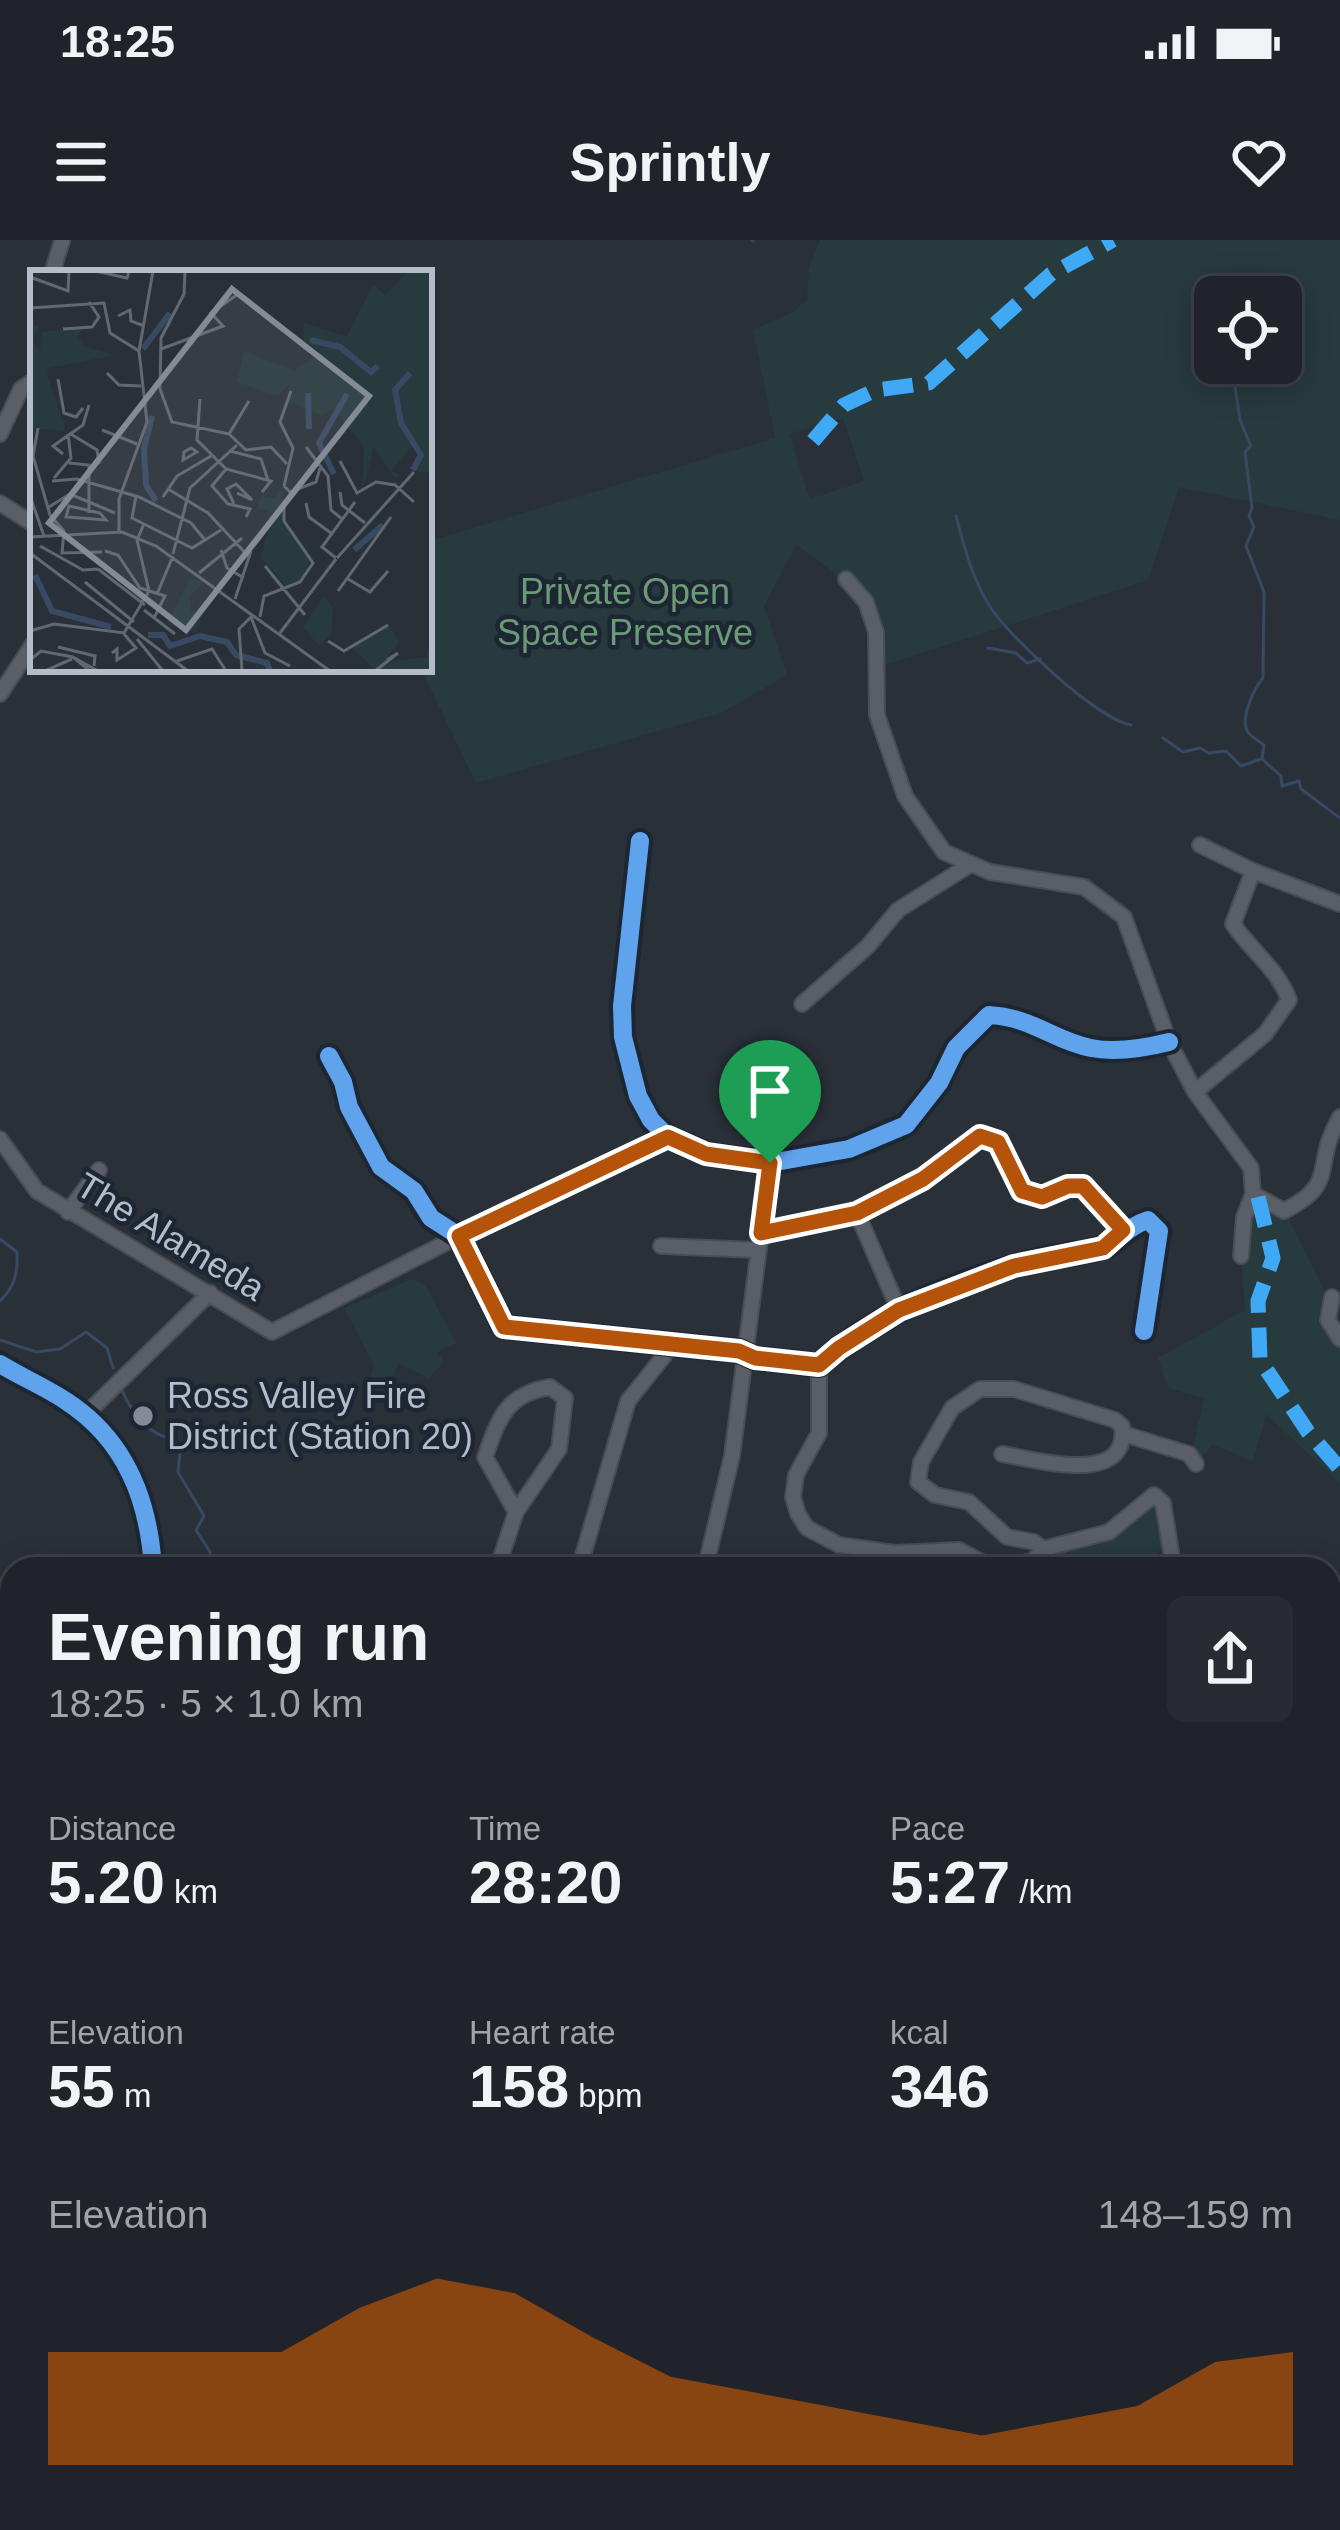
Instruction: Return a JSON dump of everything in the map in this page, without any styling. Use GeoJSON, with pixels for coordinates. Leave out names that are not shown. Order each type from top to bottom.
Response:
{"type":"FeatureCollection","features":[{"type":"Feature","properties":{"kind":"street"},"geometry":{"type":"LineString","coordinates":[[53,270],[62,241]]}},
{"type":"Feature","properties":{"kind":"street"},"geometry":{"type":"LineString","coordinates":[[0,434],[21,389],[30,383]]}},
{"type":"Feature","properties":{"kind":"street"},"geometry":{"type":"LineString","coordinates":[[0,503],[30,522]]}},
{"type":"Feature","properties":{"kind":"street"},"geometry":{"type":"LineString","coordinates":[[845,579],[866,602],[876,632],[877,716],[905,796],[944,852],[990,872],[1084,887],[1124,916],[1169,1042],[1195,1092],[1251,1168],[1253,1194],[1244,1217],[1241,1256]]}},
{"type":"Feature","properties":{"kind":"street"},"geometry":{"type":"LineString","coordinates":[[0,694],[30,649]]}},
{"type":"Feature","properties":{"kind":"street"},"geometry":{"type":"LineString","coordinates":[[640,841],[622,1006],[623,1037],[638,1096],[651,1120],[668,1137],[706,1154],[770,1163],[849,1149],[906,1125],[939,1084],[956,1048],[989,1015],[1017,1017],[1090,1048],[1142,1048],[1169,1042]]}},
{"type":"Feature","properties":{"kind":"street"},"geometry":{"type":"LineString","coordinates":[[1200,845],[1340,904]]}},
{"type":"Feature","properties":{"kind":"street"},"geometry":{"type":"LineString","coordinates":[[802,1004],[868,946],[898,910],[970,864]]}},
{"type":"Feature","properties":{"kind":"street"},"geometry":{"type":"LineString","coordinates":[[1195,1092],[1265,1034],[1289,1000],[1280,975],[1248,947],[1233,924],[1253,871]]}},
{"type":"Feature","properties":{"kind":"street"},"geometry":{"type":"LineString","coordinates":[[329,1056],[381,1167],[414,1191],[431,1218],[459,1236],[504,1327],[819,1365],[899,1310],[1014,1266],[1103,1248],[1123,1230],[1148,1220],[1159,1231],[1144,1331]]}},
{"type":"Feature","properties":{"kind":"street"},"geometry":{"type":"LineString","coordinates":[[1253,1194],[1285,1211],[1314,1199],[1329,1180],[1329,1136],[1340,1117]]}},
{"type":"Feature","properties":{"kind":"street"},"geometry":{"type":"LineString","coordinates":[[761,1233],[857,1213],[923,1179],[980,1136],[998,1142],[1022,1191],[1042,1197],[1068,1186],[1083,1186],[1123,1230]]}},
{"type":"Feature","properties":{"kind":"street","name":"The Alameda"},"geometry":{"type":"LineString","coordinates":[[0,1139],[37,1191],[272,1332],[668,1137]]}},
{"type":"Feature","properties":{"kind":"street"},"geometry":{"type":"LineString","coordinates":[[708,1557],[732,1456],[748,1354],[755,1250],[770,1163]]}},
{"type":"Feature","properties":{"kind":"street"},"geometry":{"type":"LineString","coordinates":[[68,1211],[99,1170]]}},
{"type":"Feature","properties":{"kind":"street"},"geometry":{"type":"LineString","coordinates":[[857,1213],[899,1310]]}},
{"type":"Feature","properties":{"kind":"street"},"geometry":{"type":"LineString","coordinates":[[661,1246],[755,1250]]}},
{"type":"Feature","properties":{"kind":"street"},"geometry":{"type":"LineString","coordinates":[[85,1414],[210,1293]]}},
{"type":"Feature","properties":{"kind":"street"},"geometry":{"type":"LineString","coordinates":[[1332,1297],[1328,1320],[1340,1340]]}},
{"type":"Feature","properties":{"kind":"street"},"geometry":{"type":"LineString","coordinates":[[582,1557],[628,1400],[668,1346]]}},
{"type":"Feature","properties":{"kind":"street"},"geometry":{"type":"LineString","coordinates":[[0,1364],[85,1414],[120,1453],[136,1480],[152,1557]]}},
{"type":"Feature","properties":{"kind":"street"},"geometry":{"type":"LineString","coordinates":[[819,1365],[819,1433],[793,1486],[794,1506],[808,1528],[839,1545],[895,1553],[959,1550],[972,1557]]}},
{"type":"Feature","properties":{"kind":"street"},"geometry":{"type":"LineString","coordinates":[[500,1557],[516,1512],[560,1449],[565,1398],[550,1387],[529,1390],[511,1402],[485,1457],[516,1512]]}},
{"type":"Feature","properties":{"kind":"street"},"geometry":{"type":"LineString","coordinates":[[1002,1454],[1087,1466],[1111,1455],[1124,1434],[1122,1426],[1013,1389],[980,1389],[952,1408],[922,1462],[918,1482],[934,1495],[969,1502],[1007,1537],[1034,1541],[1042,1549]]}},
{"type":"Feature","properties":{"kind":"street"},"geometry":{"type":"LineString","coordinates":[[1124,1434],[1189,1454],[1196,1464]]}},
{"type":"Feature","properties":{"kind":"street"},"geometry":{"type":"LineString","coordinates":[[1036,1557],[1042,1549],[1069,1540],[1101,1536],[1154,1495],[1163,1502],[1172,1557]]}},
{"type":"Feature","properties":{"kind":"green space","name":"Private Open Space Preserve"},"geometry":{"type":"Polygon","coordinates":[[[820,240],[1340,240],[1340,520],[1179,487],[1148,580],[879,667],[871,625],[855,594],[796,545],[764,606],[787,675],[721,713],[476,783],[422,672],[432,672],[432,540],[775,438],[753,330],[793,312],[807,300],[809,268],[820,240]],[[843,418],[789,434],[810,499],[864,481],[843,418]]]}},
{"type":"Feature","properties":{"kind":"green space"},"geometry":{"type":"Polygon","coordinates":[[[1252,1206],[1287,1216],[1331,1304],[1340,1339],[1340,1484],[1266,1414],[1253,1462],[1213,1444],[1201,1458],[1192,1453],[1204,1398],[1168,1388],[1158,1358],[1245,1310],[1241,1256],[1252,1206]]]}},
{"type":"Feature","properties":{"kind":"green space"},"geometry":{"type":"Polygon","coordinates":[[[412,1279],[426,1286],[456,1343],[437,1352],[444,1362],[429,1378],[399,1364],[382,1395],[367,1386],[374,1365],[344,1308],[412,1279]]]}},
{"type":"Feature","properties":{"kind":"green space"},"geometry":{"type":"Polygon","coordinates":[[[1154,1495],[1163,1541],[1157,1557],[1047,1557],[1062,1549],[1101,1544],[1154,1495]]]}},
{"type":"Feature","properties":{"kind":"waterway"},"geometry":{"type":"LineString","coordinates":[[1234,384],[1251,446],[1245,452],[1249,516],[1254,527],[1246,546],[1264,592],[1263,678],[1249,704],[1246,726],[1264,745],[1262,759],[1281,776],[1282,786],[1299,781],[1301,789],[1340,818]]}},
{"type":"Feature","properties":{"kind":"waterway"},"geometry":{"type":"LineString","coordinates":[[956,516],[978,584],[999,619],[1076,693],[1131,725]]}},
{"type":"Feature","properties":{"kind":"waterway"},"geometry":{"type":"LineString","coordinates":[[988,648],[1016,653],[1027,663],[1040,659]]}},
{"type":"Feature","properties":{"kind":"waterway"},"geometry":{"type":"LineString","coordinates":[[1163,738],[1183,752],[1200,748],[1209,753],[1226,751],[1241,766],[1261,759]]}},
{"type":"Feature","properties":{"kind":"waterway"},"geometry":{"type":"LineString","coordinates":[[0,1239],[17,1252],[16,1273],[0,1301]]}},
{"type":"Feature","properties":{"kind":"waterway"},"geometry":{"type":"LineString","coordinates":[[0,1340],[36,1352],[60,1349],[86,1332],[107,1348],[113,1368]]}},
{"type":"Feature","properties":{"kind":"waterway"},"geometry":{"type":"LineString","coordinates":[[122,1391],[141,1421],[180,1451],[178,1472],[204,1516],[196,1530],[210,1557]]}},
{"type":"Feature","properties":{"kind":"marked path"},"geometry":{"type":"LineString","coordinates":[[813,441],[844,405],[876,390],[929,383],[1051,274],[1113,240]]}},
{"type":"Feature","properties":{"kind":"marked path"},"geometry":{"type":"LineString","coordinates":[[1258,1197],[1273,1258],[1258,1301],[1260,1360],[1308,1432],[1340,1469]]}},
{"type":"Feature","properties":{"kind":"cycle path"},"geometry":{"type":"LineString","coordinates":[[640,841],[622,1006],[623,1037],[638,1096],[651,1120],[668,1137],[707,1154],[770,1163],[849,1149],[906,1125],[939,1083],[956,1048],[989,1015],[1018,1020],[1091,1048],[1130,1049],[1169,1042]]}},
{"type":"Feature","properties":{"kind":"cycle path"},"geometry":{"type":"LineString","coordinates":[[329,1056],[381,1167],[414,1191],[431,1218],[459,1236],[504,1327],[739,1351],[755,1358],[819,1365],[868,1329],[922,1300],[1008,1268],[1101,1248],[1148,1220],[1159,1231],[1144,1331]]}},
{"type":"Feature","properties":{"kind":"cycle path"},"geometry":{"type":"LineString","coordinates":[[0,1364],[87,1417],[119,1453],[140,1496],[152,1557]]}},
{"type":"Feature","properties":{"kind":"place","name":"Ross Valley Fire District (Station 20)"},"geometry":{"type":"Point","coordinates":[143,1416]}},
{"type":"Feature","properties":{"kind":"route"},"geometry":{"type":"LineString","coordinates":[[980,1136],[998,1142],[1012,1175],[1028,1195],[1042,1197],[1068,1186],[1083,1186],[1123,1230],[1103,1248],[1014,1266],[899,1310],[819,1365],[755,1358],[739,1351],[504,1327],[459,1236],[668,1137],[706,1154],[770,1163],[761,1233],[857,1213],[923,1179],[980,1136]]}}]}
